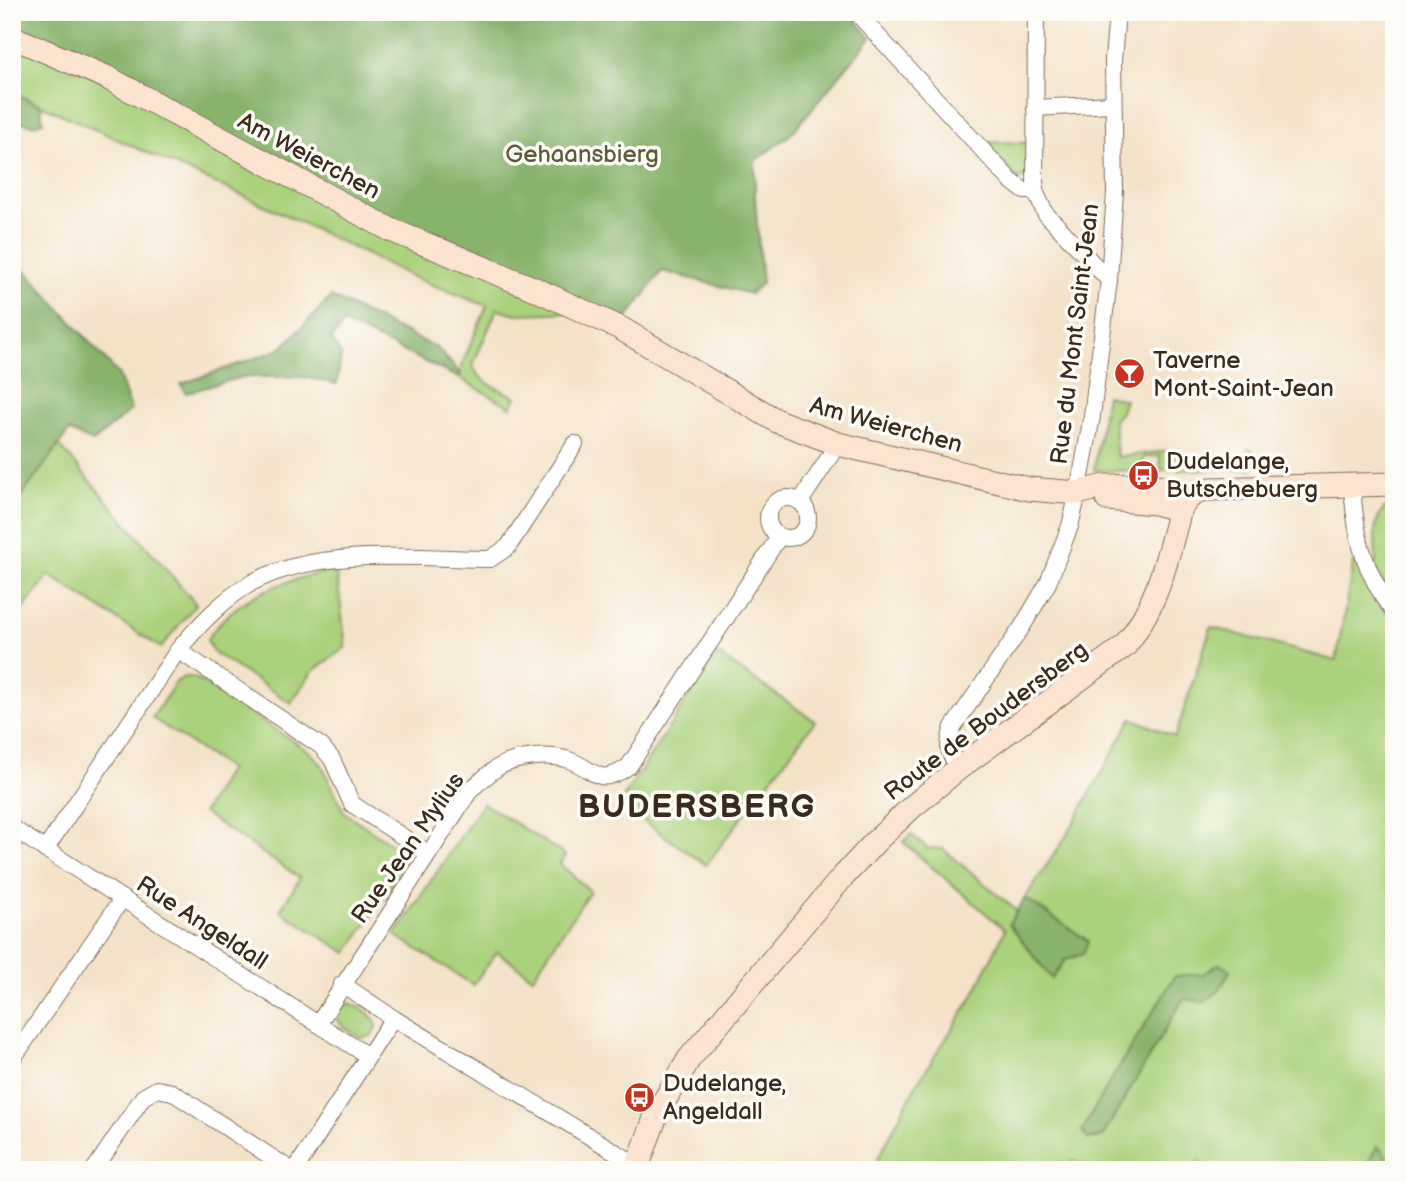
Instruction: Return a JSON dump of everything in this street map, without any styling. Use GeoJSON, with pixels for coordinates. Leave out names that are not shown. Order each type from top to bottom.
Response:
{"type":"FeatureCollection","features":[{"type":"Feature","properties":{"kind":"main road","name":"Am Weierchen"},"geometry":{"type":"LineString","coordinates":[[12,37],[106,77],[391,230],[535,289],[620,328],[777,421],[838,444],[1029,489],[1078,493],[1105,486],[1152,485],[1164,487],[1183,504]]}},
{"type":"Feature","properties":{"kind":"main road"},"geometry":{"type":"LineString","coordinates":[[1183,504],[1198,490],[1394,484]]}},
{"type":"Feature","properties":{"kind":"main road","name":"Route de Boudersberg"},"geometry":{"type":"LineString","coordinates":[[637,1168],[657,1113],[689,1059],[875,842],[959,768],[1125,646],[1141,626],[1156,597],[1183,504]]}},
{"type":"Feature","properties":{"kind":"street"},"geometry":{"type":"LineString","coordinates":[[856,12],[1010,180],[1024,191],[1035,191]]}},
{"type":"Feature","properties":{"kind":"street"},"geometry":{"type":"LineString","coordinates":[[1036,12],[1035,191],[1045,213],[1110,280]]}},
{"type":"Feature","properties":{"kind":"street","name":"Rue du Mont Saint-Jean"},"geometry":{"type":"LineString","coordinates":[[959,768],[950,757],[948,743],[953,727],[1022,627],[1048,583],[1070,526],[1078,493],[1092,416],[1110,280],[1115,192],[1113,60],[1117,12]]}},
{"type":"Feature","properties":{"kind":"street"},"geometry":{"type":"LineString","coordinates":[[1035,108],[1113,104]]}},
{"type":"Feature","properties":{"kind":"street"},"geometry":{"type":"LineString","coordinates":[[45,850],[178,650],[203,621],[233,595],[284,569],[334,558],[490,559],[508,547],[575,444]]}},
{"type":"Feature","properties":{"kind":"street"},"geometry":{"type":"LineString","coordinates":[[800,502],[838,444]]}},
{"type":"Feature","properties":{"kind":"street"},"geometry":{"type":"LineString","coordinates":[[1352,484],[1355,528],[1364,559],[1394,613]]}},
{"type":"Feature","properties":{"kind":"street"},"geometry":{"type":"LineString","coordinates":[[791,498],[800,502],[807,509],[809,519],[806,529],[799,536],[789,539],[779,537],[768,522],[769,512],[774,504],[782,499],[791,498]]}},
{"type":"Feature","properties":{"kind":"street","name":"Rue Jean Mylius"},"geometry":{"type":"LineString","coordinates":[[318,1024],[471,789],[499,766],[530,757],[565,759],[599,776],[614,777],[629,766],[779,537]]}},
{"type":"Feature","properties":{"kind":"street"},"geometry":{"type":"LineString","coordinates":[[178,650],[321,746],[332,759],[352,804],[428,853]]}},
{"type":"Feature","properties":{"kind":"street","name":"Rue Angeldall"},"geometry":{"type":"LineString","coordinates":[[12,828],[368,1056]]}},
{"type":"Feature","properties":{"kind":"street"},"geometry":{"type":"LineString","coordinates":[[12,1060],[122,899]]}},
{"type":"Feature","properties":{"kind":"street"},"geometry":{"type":"LineString","coordinates":[[342,984],[637,1168]]}},
{"type":"Feature","properties":{"kind":"street"},"geometry":{"type":"LineString","coordinates":[[94,1170],[143,1097],[157,1089],[172,1092],[293,1170],[393,1018]]}},
{"type":"Feature","properties":{"kind":"green space","name":"Gehaansbierg"},"geometry":{"type":"Polygon","coordinates":[[[12,12],[849,12],[871,38],[791,134],[755,161],[755,198],[762,283],[750,294],[662,271],[620,328],[12,37],[12,12]]]}},
{"type":"Feature","properties":{"kind":"green space"},"geometry":{"type":"Polygon","coordinates":[[[12,37],[586,312],[517,314],[497,309],[473,365],[485,381],[516,397],[511,407],[459,378],[487,306],[415,278],[277,211],[12,92],[12,37]]]}},
{"type":"Feature","properties":{"kind":"green space"},"geometry":{"type":"Polygon","coordinates":[[[12,92],[41,106],[43,122],[34,125],[12,120],[12,92]]]}},
{"type":"Feature","properties":{"kind":"green space"},"geometry":{"type":"Polygon","coordinates":[[[983,142],[1029,143],[1027,177],[1018,179],[983,142]]]}},
{"type":"Feature","properties":{"kind":"green space"},"geometry":{"type":"Polygon","coordinates":[[[12,255],[119,375],[131,410],[93,442],[69,431],[12,509],[12,255]]]}},
{"type":"Feature","properties":{"kind":"green space"},"geometry":{"type":"Polygon","coordinates":[[[331,297],[437,348],[461,374],[459,378],[344,323],[332,339],[341,355],[337,384],[304,377],[242,377],[186,393],[181,384],[281,349],[331,297]]]}},
{"type":"Feature","properties":{"kind":"green space"},"geometry":{"type":"Polygon","coordinates":[[[1106,395],[1125,400],[1121,412],[1114,420],[1117,457],[1175,450],[1175,462],[1247,465],[1248,449],[1253,450],[1257,463],[1252,470],[1161,470],[1160,456],[1144,457],[1143,471],[1094,470],[1106,395]]]}},
{"type":"Feature","properties":{"kind":"green space"},"geometry":{"type":"Polygon","coordinates":[[[59,445],[196,604],[161,648],[49,575],[22,611],[12,604],[12,509],[59,445]]]}},
{"type":"Feature","properties":{"kind":"green space"},"geometry":{"type":"Polygon","coordinates":[[[1394,504],[1394,601],[1376,570],[1375,530],[1379,515],[1394,504]]]}},
{"type":"Feature","properties":{"kind":"green space"},"geometry":{"type":"Polygon","coordinates":[[[1356,562],[1394,622],[1394,1170],[1378,1147],[1364,1170],[1213,1170],[1199,1161],[1196,1170],[1084,1170],[1083,1166],[1074,1160],[1066,1170],[872,1170],[915,1087],[972,998],[1005,930],[903,842],[911,834],[927,848],[943,849],[1017,911],[1009,924],[1052,978],[1065,960],[1083,954],[1088,941],[1025,898],[1067,835],[1132,718],[1175,737],[1211,627],[1336,661],[1353,564],[1356,562]],[[1219,964],[1203,974],[1175,976],[1083,1131],[1102,1137],[1183,999],[1219,991],[1230,970],[1219,964]]]}},
{"type":"Feature","properties":{"kind":"green space"},"geometry":{"type":"Polygon","coordinates":[[[336,569],[346,647],[313,671],[291,703],[213,652],[207,640],[232,611],[247,600],[281,584],[336,569]]]}},
{"type":"Feature","properties":{"kind":"green space"},"geometry":{"type":"Polygon","coordinates":[[[717,654],[815,721],[706,865],[619,804],[717,654]]]}},
{"type":"Feature","properties":{"kind":"green space"},"geometry":{"type":"Polygon","coordinates":[[[184,677],[194,677],[310,752],[322,765],[344,812],[397,848],[403,857],[404,868],[347,953],[280,911],[300,878],[203,813],[229,769],[152,718],[176,682],[184,677]]]}},
{"type":"Feature","properties":{"kind":"green space"},"geometry":{"type":"Polygon","coordinates":[[[483,803],[565,855],[560,864],[590,891],[533,977],[497,952],[473,985],[395,935],[483,803]]]}},
{"type":"Feature","properties":{"kind":"green space"},"geometry":{"type":"Polygon","coordinates":[[[1025,898],[1088,941],[1083,954],[1065,960],[1052,979],[1009,924],[1025,898]]]}},
{"type":"Feature","properties":{"kind":"green space"},"geometry":{"type":"Polygon","coordinates":[[[1219,964],[1230,970],[1219,991],[1204,1002],[1183,999],[1102,1137],[1088,1139],[1082,1131],[1175,976],[1203,974],[1219,964]]]}},
{"type":"Feature","properties":{"kind":"green space"},"geometry":{"type":"Polygon","coordinates":[[[346,1003],[361,1008],[373,1018],[377,1027],[371,1036],[361,1038],[340,1023],[336,1015],[337,1009],[346,1003]]]}},
{"type":"Feature","properties":{"kind":"green space"},"geometry":{"type":"Polygon","coordinates":[[[1377,1146],[1384,1152],[1392,1170],[1364,1170],[1377,1146]]]}},
{"type":"Feature","properties":{"kind":"place","name":"Taverne Mont-Saint-Jean"},"geometry":{"type":"Point","coordinates":[1130,374]}},
{"type":"Feature","properties":{"kind":"place","name":"Dudelange, Butschebuerg"},"geometry":{"type":"Point","coordinates":[1143,475]}},
{"type":"Feature","properties":{"kind":"place","name":"Dudelange, Angeldall"},"geometry":{"type":"Point","coordinates":[640,1097]}},
{"type":"Feature","properties":{"kind":"district","name":"BUDERSBERG"},"geometry":{"type":"Point","coordinates":[697,807]}}]}
